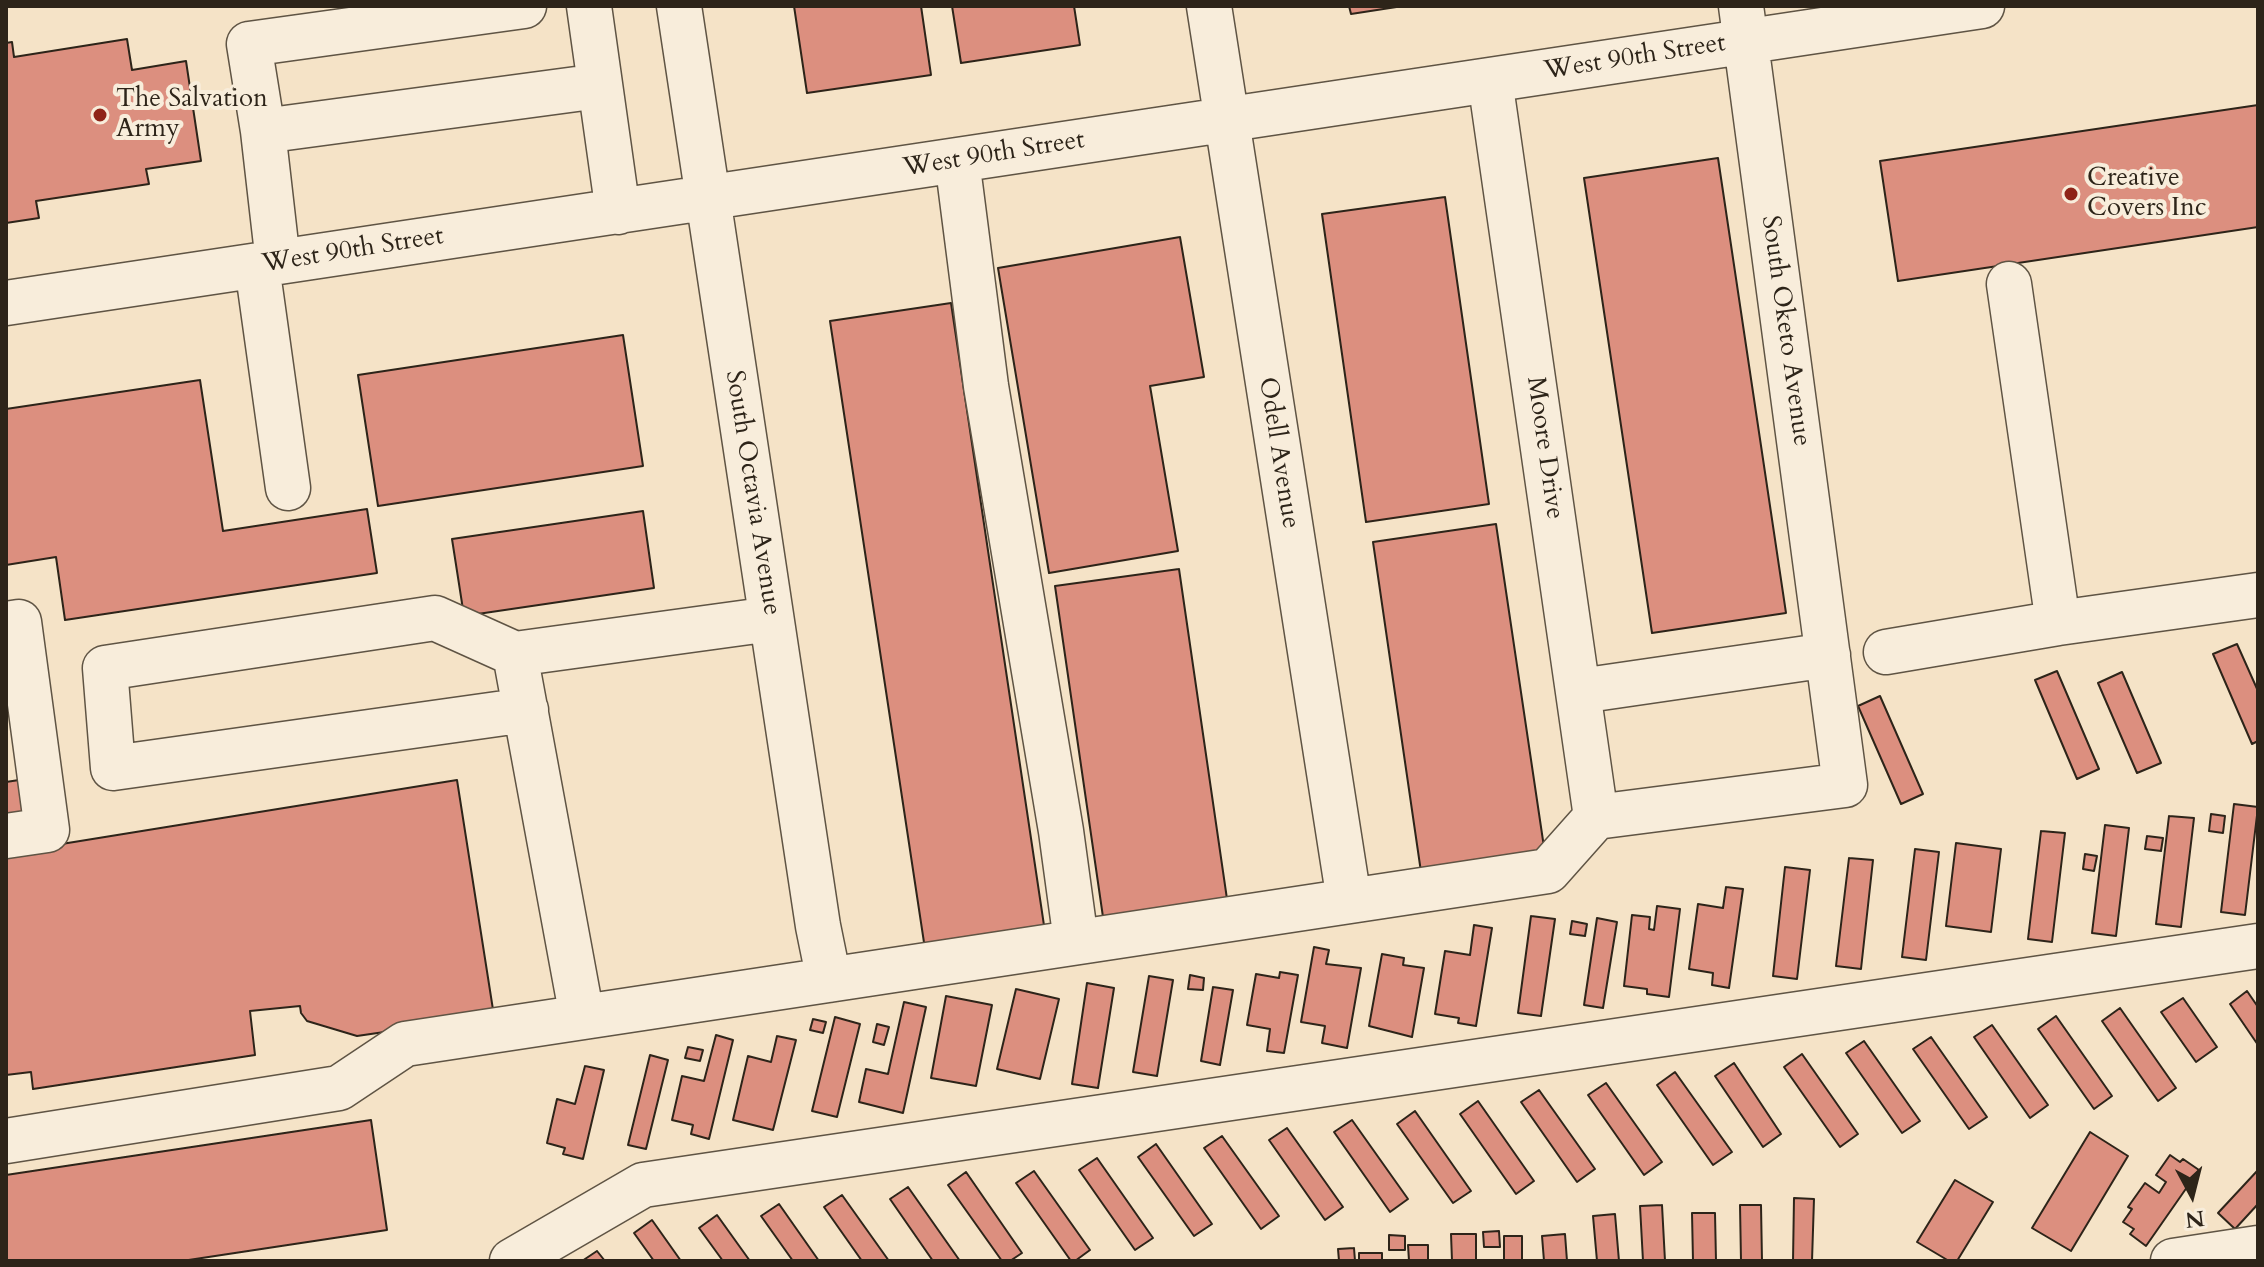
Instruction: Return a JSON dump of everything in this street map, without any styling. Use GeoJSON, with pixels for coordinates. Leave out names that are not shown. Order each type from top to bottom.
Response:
{"type":"FeatureCollection","features":[{"type":"Feature","properties":{"kind":"street"},"geometry":{"type":"LineString","coordinates":[[288,488],[268,264],[263,131],[249,44],[524,6]]}},
{"type":"Feature","properties":{"kind":"street"},"geometry":{"type":"LineString","coordinates":[[589,6],[618,212]]}},
{"type":"Feature","properties":{"kind":"street","name":"South Octavia Avenue"},"geometry":{"type":"LineString","coordinates":[[679,6],[818,926],[829,980]]}},
{"type":"Feature","properties":{"kind":"street","name":"Odell Avenue"},"geometry":{"type":"LineString","coordinates":[[1209,6],[1349,900]]}},
{"type":"Feature","properties":{"kind":"street","name":"West 90th Street"},"geometry":{"type":"LineString","coordinates":[[6,303],[1490,80],[1743,24],[1982,6]]}},
{"type":"Feature","properties":{"kind":"street","name":"South Oketo Avenue"},"geometry":{"type":"LineString","coordinates":[[1596,817],[1845,785],[1743,24]]}},
{"type":"Feature","properties":{"kind":"street","name":"Moore Drive"},"geometry":{"type":"LineString","coordinates":[[1490,80],[1596,817]]}},
{"type":"Feature","properties":{"kind":"street"},"geometry":{"type":"LineString","coordinates":[[263,131],[599,86]]}},
{"type":"Feature","properties":{"kind":"street"},"geometry":{"type":"LineString","coordinates":[[957,160],[986,386],[1061,831],[1076,941]]}},
{"type":"Feature","properties":{"kind":"street"},"geometry":{"type":"LineString","coordinates":[[2009,284],[2058,623]]}},
{"type":"Feature","properties":{"kind":"street"},"geometry":{"type":"LineString","coordinates":[[1886,652],[2058,623],[2258,595]]}},
{"type":"Feature","properties":{"kind":"street"},"geometry":{"type":"LineString","coordinates":[[526,710],[113,768],[105,668],[435,618],[515,654],[771,619]]}},
{"type":"Feature","properties":{"kind":"street"},"geometry":{"type":"LineString","coordinates":[[6,624],[19,622],[47,830],[6,836]]}},
{"type":"Feature","properties":{"kind":"street"},"geometry":{"type":"LineString","coordinates":[[515,654],[582,1017]]}},
{"type":"Feature","properties":{"kind":"street"},"geometry":{"type":"LineString","coordinates":[[1580,691],[1828,655]]}},
{"type":"Feature","properties":{"kind":"street"},"geometry":{"type":"LineString","coordinates":[[6,1141],[339,1088],[405,1044],[1548,871],[1596,817]]}},
{"type":"Feature","properties":{"kind":"street"},"geometry":{"type":"LineString","coordinates":[[512,1261],[643,1185],[2258,946]]}},
{"type":"Feature","properties":{"kind":"street"},"geometry":{"type":"LineString","coordinates":[[2173,1261],[2257,1253]]}},
{"type":"Feature","properties":{"kind":"building"},"geometry":{"type":"Polygon","coordinates":[[[794,6],[921,6],[931,75],[807,93],[794,6]]]}},
{"type":"Feature","properties":{"kind":"building"},"geometry":{"type":"Polygon","coordinates":[[[952,6],[1074,6],[1080,45],[961,63],[952,6]]]}},
{"type":"Feature","properties":{"kind":"building"},"geometry":{"type":"Polygon","coordinates":[[[1349,6],[1403,6],[1351,14],[1349,6]]]}},
{"type":"Feature","properties":{"kind":"building","name":"The Salvation Army"},"geometry":{"type":"Polygon","coordinates":[[[127,39],[132,70],[186,61],[201,161],[146,169],[149,184],[36,201],[39,218],[6,223],[6,43],[12,42],[14,57],[127,39]]]}},
{"type":"Feature","properties":{"kind":"building","name":"Creative Covers Inc"},"geometry":{"type":"Polygon","coordinates":[[[2258,105],[2258,227],[1898,281],[1880,161],[2258,105]]]}},
{"type":"Feature","properties":{"kind":"building"},"geometry":{"type":"Polygon","coordinates":[[[1718,158],[1786,613],[1652,633],[1584,178],[1718,158]]]}},
{"type":"Feature","properties":{"kind":"building"},"geometry":{"type":"Polygon","coordinates":[[[1445,197],[1489,504],[1366,522],[1322,214],[1445,197]]]}},
{"type":"Feature","properties":{"kind":"building"},"geometry":{"type":"Polygon","coordinates":[[[1180,237],[1204,377],[1150,386],[1178,551],[1049,573],[998,268],[1180,237]]]}},
{"type":"Feature","properties":{"kind":"building"},"geometry":{"type":"Polygon","coordinates":[[[951,303],[1045,932],[925,949],[830,321],[951,303]]]}},
{"type":"Feature","properties":{"kind":"building"},"geometry":{"type":"Polygon","coordinates":[[[623,335],[643,466],[378,506],[358,375],[623,335]]]}},
{"type":"Feature","properties":{"kind":"building"},"geometry":{"type":"Polygon","coordinates":[[[200,380],[223,531],[367,509],[377,573],[65,620],[56,557],[6,565],[6,409],[200,380]]]}},
{"type":"Feature","properties":{"kind":"building"},"geometry":{"type":"Polygon","coordinates":[[[643,511],[654,588],[464,616],[452,539],[643,511]]]}},
{"type":"Feature","properties":{"kind":"building"},"geometry":{"type":"Polygon","coordinates":[[[1496,524],[1545,854],[1421,872],[1373,542],[1496,524]]]}},
{"type":"Feature","properties":{"kind":"building"},"geometry":{"type":"Polygon","coordinates":[[[1179,569],[1227,899],[1103,917],[1055,586],[1179,569]]]}},
{"type":"Feature","properties":{"kind":"building"},"geometry":{"type":"Polygon","coordinates":[[[2237,644],[2258,691],[2258,741],[2252,744],[2213,654],[2237,644]]]}},
{"type":"Feature","properties":{"kind":"building"},"geometry":{"type":"Polygon","coordinates":[[[2057,671],[2099,769],[2077,779],[2035,680],[2057,671]]]}},
{"type":"Feature","properties":{"kind":"building"},"geometry":{"type":"Polygon","coordinates":[[[2122,672],[2161,763],[2137,773],[2098,683],[2122,672]]]}},
{"type":"Feature","properties":{"kind":"building"},"geometry":{"type":"Polygon","coordinates":[[[1880,696],[1923,794],[1901,804],[1858,706],[1880,696]]]}},
{"type":"Feature","properties":{"kind":"building"},"geometry":{"type":"Polygon","coordinates":[[[19,780],[23,814],[6,816],[6,782],[19,780]]]}},
{"type":"Feature","properties":{"kind":"building"},"geometry":{"type":"Polygon","coordinates":[[[457,780],[494,1016],[357,1036],[307,1021],[300,1006],[250,1011],[255,1055],[33,1089],[31,1072],[6,1075],[6,853],[457,780]]]}},
{"type":"Feature","properties":{"kind":"building"},"geometry":{"type":"Polygon","coordinates":[[[2234,804],[2258,807],[2245,915],[2221,912],[2234,804]]]}},
{"type":"Feature","properties":{"kind":"building"},"geometry":{"type":"Polygon","coordinates":[[[2211,814],[2225,816],[2223,833],[2209,831],[2211,814]]]}},
{"type":"Feature","properties":{"kind":"building"},"geometry":{"type":"Polygon","coordinates":[[[2169,816],[2194,818],[2181,927],[2156,924],[2169,816]]]}},
{"type":"Feature","properties":{"kind":"building"},"geometry":{"type":"Polygon","coordinates":[[[2105,825],[2129,828],[2116,936],[2092,933],[2105,825]]]}},
{"type":"Feature","properties":{"kind":"building"},"geometry":{"type":"Polygon","coordinates":[[[2041,831],[2065,833],[2052,942],[2028,939],[2041,831]]]}},
{"type":"Feature","properties":{"kind":"building"},"geometry":{"type":"Polygon","coordinates":[[[2147,836],[2163,838],[2161,851],[2145,849],[2147,836]]]}},
{"type":"Feature","properties":{"kind":"building"},"geometry":{"type":"Polygon","coordinates":[[[1956,843],[2001,849],[1991,932],[1946,926],[1956,843]]]}},
{"type":"Feature","properties":{"kind":"building"},"geometry":{"type":"Polygon","coordinates":[[[1915,849],[1939,852],[1926,960],[1902,957],[1915,849]]]}},
{"type":"Feature","properties":{"kind":"building"},"geometry":{"type":"Polygon","coordinates":[[[2085,854],[2097,856],[2094,871],[2083,869],[2085,854]]]}},
{"type":"Feature","properties":{"kind":"building"},"geometry":{"type":"Polygon","coordinates":[[[1849,858],[1873,860],[1861,969],[1836,966],[1849,858]]]}},
{"type":"Feature","properties":{"kind":"building"},"geometry":{"type":"Polygon","coordinates":[[[1785,867],[1810,870],[1797,979],[1773,976],[1785,867]]]}},
{"type":"Feature","properties":{"kind":"building"},"geometry":{"type":"Polygon","coordinates":[[[1726,887],[1743,889],[1729,988],[1712,985],[1713,973],[1689,969],[1698,904],[1723,908],[1726,887]]]}},
{"type":"Feature","properties":{"kind":"building"},"geometry":{"type":"Polygon","coordinates":[[[1657,906],[1680,909],[1669,997],[1647,994],[1647,989],[1624,986],[1632,915],[1650,917],[1649,929],[1654,930],[1657,906]]]}},
{"type":"Feature","properties":{"kind":"building"},"geometry":{"type":"Polygon","coordinates":[[[1531,916],[1555,919],[1541,1016],[1518,1013],[1531,916]]]}},
{"type":"Feature","properties":{"kind":"building"},"geometry":{"type":"Polygon","coordinates":[[[1597,918],[1617,922],[1603,1008],[1584,1005],[1597,918]]]}},
{"type":"Feature","properties":{"kind":"building"},"geometry":{"type":"Polygon","coordinates":[[[1572,921],[1587,924],[1585,936],[1570,934],[1572,921]]]}},
{"type":"Feature","properties":{"kind":"building"},"geometry":{"type":"Polygon","coordinates":[[[1474,925],[1492,928],[1476,1026],[1458,1023],[1459,1018],[1435,1014],[1445,951],[1470,955],[1474,925]]]}},
{"type":"Feature","properties":{"kind":"building"},"geometry":{"type":"Polygon","coordinates":[[[1314,947],[1329,950],[1326,964],[1361,968],[1347,1048],[1322,1043],[1325,1026],[1301,1022],[1314,947]]]}},
{"type":"Feature","properties":{"kind":"building"},"geometry":{"type":"Polygon","coordinates":[[[1382,954],[1404,958],[1403,965],[1424,968],[1412,1037],[1369,1026],[1382,954]]]}},
{"type":"Feature","properties":{"kind":"building"},"geometry":{"type":"Polygon","coordinates":[[[1280,972],[1298,975],[1284,1053],[1267,1051],[1270,1029],[1247,1025],[1256,974],[1279,978],[1280,972]]]}},
{"type":"Feature","properties":{"kind":"building"},"geometry":{"type":"Polygon","coordinates":[[[1190,975],[1204,978],[1203,990],[1188,989],[1190,975]]]}},
{"type":"Feature","properties":{"kind":"building"},"geometry":{"type":"Polygon","coordinates":[[[1149,976],[1173,980],[1157,1076],[1133,1072],[1149,976]]]}},
{"type":"Feature","properties":{"kind":"building"},"geometry":{"type":"Polygon","coordinates":[[[1087,983],[1114,988],[1098,1088],[1072,1084],[1087,983]]]}},
{"type":"Feature","properties":{"kind":"building"},"geometry":{"type":"Polygon","coordinates":[[[1213,987],[1233,990],[1220,1065],[1201,1061],[1213,987]]]}},
{"type":"Feature","properties":{"kind":"building"},"geometry":{"type":"Polygon","coordinates":[[[1016,989],[1059,999],[1040,1079],[997,1069],[1016,989]]]}},
{"type":"Feature","properties":{"kind":"building"},"geometry":{"type":"Polygon","coordinates":[[[2247,991],[2258,1007],[2258,1045],[2230,1004],[2247,991]]]}},
{"type":"Feature","properties":{"kind":"building"},"geometry":{"type":"Polygon","coordinates":[[[946,996],[992,1005],[976,1086],[931,1078],[946,996]]]}},
{"type":"Feature","properties":{"kind":"building"},"geometry":{"type":"Polygon","coordinates":[[[2183,998],[2217,1047],[2196,1062],[2161,1012],[2183,998]]]}},
{"type":"Feature","properties":{"kind":"building"},"geometry":{"type":"Polygon","coordinates":[[[904,1002],[926,1007],[903,1113],[859,1102],[866,1069],[888,1074],[904,1002]]]}},
{"type":"Feature","properties":{"kind":"building"},"geometry":{"type":"Polygon","coordinates":[[[2120,1008],[2176,1088],[2158,1101],[2102,1021],[2120,1008]]]}},
{"type":"Feature","properties":{"kind":"building"},"geometry":{"type":"Polygon","coordinates":[[[2056,1016],[2112,1096],[2094,1109],[2038,1029],[2056,1016]]]}},
{"type":"Feature","properties":{"kind":"building"},"geometry":{"type":"Polygon","coordinates":[[[835,1017],[860,1024],[837,1117],[812,1111],[835,1017]]]}},
{"type":"Feature","properties":{"kind":"building"},"geometry":{"type":"Polygon","coordinates":[[[813,1019],[826,1022],[823,1033],[810,1030],[813,1019]]]}},
{"type":"Feature","properties":{"kind":"building"},"geometry":{"type":"Polygon","coordinates":[[[877,1024],[889,1027],[884,1045],[873,1042],[877,1024]]]}},
{"type":"Feature","properties":{"kind":"building"},"geometry":{"type":"Polygon","coordinates":[[[1992,1025],[2048,1105],[2030,1118],[1974,1037],[1992,1025]]]}},
{"type":"Feature","properties":{"kind":"building"},"geometry":{"type":"Polygon","coordinates":[[[716,1035],[733,1040],[709,1139],[691,1134],[693,1125],[672,1120],[682,1076],[704,1081],[716,1035]]]}},
{"type":"Feature","properties":{"kind":"building"},"geometry":{"type":"Polygon","coordinates":[[[777,1036],[796,1040],[773,1130],[733,1120],[748,1056],[771,1062],[777,1036]]]}},
{"type":"Feature","properties":{"kind":"building"},"geometry":{"type":"Polygon","coordinates":[[[1931,1037],[1987,1117],[1969,1129],[1913,1049],[1931,1037]]]}},
{"type":"Feature","properties":{"kind":"building"},"geometry":{"type":"Polygon","coordinates":[[[1864,1041],[1920,1121],[1902,1133],[1846,1053],[1864,1041]]]}},
{"type":"Feature","properties":{"kind":"building"},"geometry":{"type":"Polygon","coordinates":[[[688,1047],[703,1050],[700,1061],[685,1058],[688,1047]]]}},
{"type":"Feature","properties":{"kind":"building"},"geometry":{"type":"Polygon","coordinates":[[[1802,1054],[1858,1134],[1840,1147],[1784,1067],[1802,1054]]]}},
{"type":"Feature","properties":{"kind":"building"},"geometry":{"type":"Polygon","coordinates":[[[650,1055],[668,1060],[646,1149],[628,1145],[650,1055]]]}},
{"type":"Feature","properties":{"kind":"building"},"geometry":{"type":"Polygon","coordinates":[[[1734,1063],[1781,1134],[1763,1147],[1715,1076],[1734,1063]]]}},
{"type":"Feature","properties":{"kind":"building"},"geometry":{"type":"Polygon","coordinates":[[[585,1066],[604,1070],[583,1159],[563,1154],[565,1148],[547,1143],[557,1099],[575,1104],[585,1066]]]}},
{"type":"Feature","properties":{"kind":"building"},"geometry":{"type":"Polygon","coordinates":[[[1675,1072],[1732,1152],[1713,1165],[1657,1085],[1675,1072]]]}},
{"type":"Feature","properties":{"kind":"building"},"geometry":{"type":"Polygon","coordinates":[[[1606,1083],[1662,1162],[1644,1175],[1588,1095],[1606,1083]]]}},
{"type":"Feature","properties":{"kind":"building"},"geometry":{"type":"Polygon","coordinates":[[[1539,1090],[1595,1169],[1577,1182],[1521,1102],[1539,1090]]]}},
{"type":"Feature","properties":{"kind":"building"},"geometry":{"type":"Polygon","coordinates":[[[1478,1101],[1534,1181],[1516,1194],[1460,1114],[1478,1101]]]}},
{"type":"Feature","properties":{"kind":"building"},"geometry":{"type":"Polygon","coordinates":[[[1415,1111],[1471,1191],[1453,1203],[1397,1124],[1415,1111]]]}},
{"type":"Feature","properties":{"kind":"building"},"geometry":{"type":"Polygon","coordinates":[[[371,1120],[387,1230],[182,1261],[6,1261],[6,1175],[371,1120]]]}},
{"type":"Feature","properties":{"kind":"building"},"geometry":{"type":"Polygon","coordinates":[[[1352,1120],[1408,1199],[1390,1212],[1334,1132],[1352,1120]]]}},
{"type":"Feature","properties":{"kind":"building"},"geometry":{"type":"Polygon","coordinates":[[[1287,1128],[1343,1207],[1325,1220],[1269,1140],[1287,1128]]]}},
{"type":"Feature","properties":{"kind":"building"},"geometry":{"type":"Polygon","coordinates":[[[2090,1132],[2128,1156],[2071,1251],[2032,1228],[2090,1132]]]}},
{"type":"Feature","properties":{"kind":"building"},"geometry":{"type":"Polygon","coordinates":[[[1222,1136],[1279,1216],[1261,1229],[1204,1148],[1222,1136]]]}},
{"type":"Feature","properties":{"kind":"building"},"geometry":{"type":"Polygon","coordinates":[[[1156,1144],[1212,1224],[1194,1236],[1138,1157],[1156,1144]]]}},
{"type":"Feature","properties":{"kind":"building"},"geometry":{"type":"Polygon","coordinates":[[[2170,1155],[2180,1162],[2183,1159],[2199,1170],[2146,1246],[2130,1234],[2134,1229],[2123,1222],[2132,1209],[2128,1207],[2145,1183],[2159,1193],[2166,1182],[2156,1175],[2170,1155]]]}},
{"type":"Feature","properties":{"kind":"building"},"geometry":{"type":"Polygon","coordinates":[[[1097,1158],[1153,1238],[1135,1250],[1079,1170],[1097,1158]]]}},
{"type":"Feature","properties":{"kind":"building"},"geometry":{"type":"Polygon","coordinates":[[[2258,1170],[2258,1204],[2235,1229],[2218,1213],[2258,1170]]]}},
{"type":"Feature","properties":{"kind":"building"},"geometry":{"type":"Polygon","coordinates":[[[1034,1171],[1090,1250],[1075,1261],[1071,1261],[1016,1183],[1034,1171]]]}},
{"type":"Feature","properties":{"kind":"building"},"geometry":{"type":"Polygon","coordinates":[[[966,1172],[1022,1253],[1010,1261],[1002,1261],[948,1185],[966,1172]]]}},
{"type":"Feature","properties":{"kind":"building"},"geometry":{"type":"Polygon","coordinates":[[[1955,1180],[1993,1202],[1957,1261],[1949,1261],[1917,1242],[1955,1180]]]}},
{"type":"Feature","properties":{"kind":"building"},"geometry":{"type":"Polygon","coordinates":[[[908,1187],[960,1261],[933,1261],[890,1199],[908,1187]]]}},
{"type":"Feature","properties":{"kind":"building"},"geometry":{"type":"Polygon","coordinates":[[[842,1195],[889,1261],[862,1261],[824,1207],[842,1195]]]}},
{"type":"Feature","properties":{"kind":"building"},"geometry":{"type":"Polygon","coordinates":[[[1794,1198],[1814,1199],[1812,1261],[1793,1261],[1794,1198]]]}},
{"type":"Feature","properties":{"kind":"building"},"geometry":{"type":"Polygon","coordinates":[[[779,1204],[819,1261],[793,1261],[761,1216],[779,1204]]]}},
{"type":"Feature","properties":{"kind":"building"},"geometry":{"type":"Polygon","coordinates":[[[1662,1205],[1665,1261],[1643,1261],[1640,1206],[1662,1205]]]}},
{"type":"Feature","properties":{"kind":"building"},"geometry":{"type":"Polygon","coordinates":[[[1740,1205],[1761,1205],[1762,1261],[1741,1261],[1740,1205]]]}},
{"type":"Feature","properties":{"kind":"building"},"geometry":{"type":"Polygon","coordinates":[[[1692,1213],[1715,1213],[1716,1261],[1693,1261],[1692,1213]]]}},
{"type":"Feature","properties":{"kind":"building"},"geometry":{"type":"Polygon","coordinates":[[[1615,1214],[1619,1261],[1597,1261],[1593,1216],[1615,1214]]]}},
{"type":"Feature","properties":{"kind":"building"},"geometry":{"type":"Polygon","coordinates":[[[717,1215],[750,1261],[723,1261],[699,1228],[717,1215]]]}},
{"type":"Feature","properties":{"kind":"building"},"geometry":{"type":"Polygon","coordinates":[[[652,1220],[681,1261],[654,1261],[634,1233],[652,1220]]]}},
{"type":"Feature","properties":{"kind":"building"},"geometry":{"type":"Polygon","coordinates":[[[1499,1231],[1500,1247],[1484,1247],[1483,1232],[1499,1231]]]}},
{"type":"Feature","properties":{"kind":"building"},"geometry":{"type":"Polygon","coordinates":[[[1451,1234],[1476,1234],[1476,1261],[1452,1261],[1451,1234]]]}},
{"type":"Feature","properties":{"kind":"building"},"geometry":{"type":"Polygon","coordinates":[[[1565,1234],[1567,1261],[1544,1261],[1542,1236],[1565,1234]]]}},
{"type":"Feature","properties":{"kind":"building"},"geometry":{"type":"Polygon","coordinates":[[[1389,1235],[1405,1236],[1405,1250],[1389,1250],[1389,1235]]]}},
{"type":"Feature","properties":{"kind":"building"},"geometry":{"type":"Polygon","coordinates":[[[1504,1236],[1522,1236],[1522,1261],[1504,1261],[1504,1236]]]}},
{"type":"Feature","properties":{"kind":"building"},"geometry":{"type":"Polygon","coordinates":[[[1408,1245],[1428,1245],[1428,1261],[1409,1261],[1408,1245]]]}},
{"type":"Feature","properties":{"kind":"building"},"geometry":{"type":"Polygon","coordinates":[[[1354,1248],[1355,1261],[1339,1261],[1338,1249],[1354,1248]]]}},
{"type":"Feature","properties":{"kind":"building"},"geometry":{"type":"Polygon","coordinates":[[[597,1251],[605,1261],[582,1261],[597,1251]]]}},
{"type":"Feature","properties":{"kind":"building"},"geometry":{"type":"Polygon","coordinates":[[[1359,1253],[1382,1253],[1382,1261],[1359,1261],[1359,1253]]]}},
{"type":"Feature","properties":{"kind":"place","name":"The Salvation Army"},"geometry":{"type":"Point","coordinates":[100,115]}},
{"type":"Feature","properties":{"kind":"place","name":"Creative Covers Inc"},"geometry":{"type":"Point","coordinates":[2071,194]}}]}
